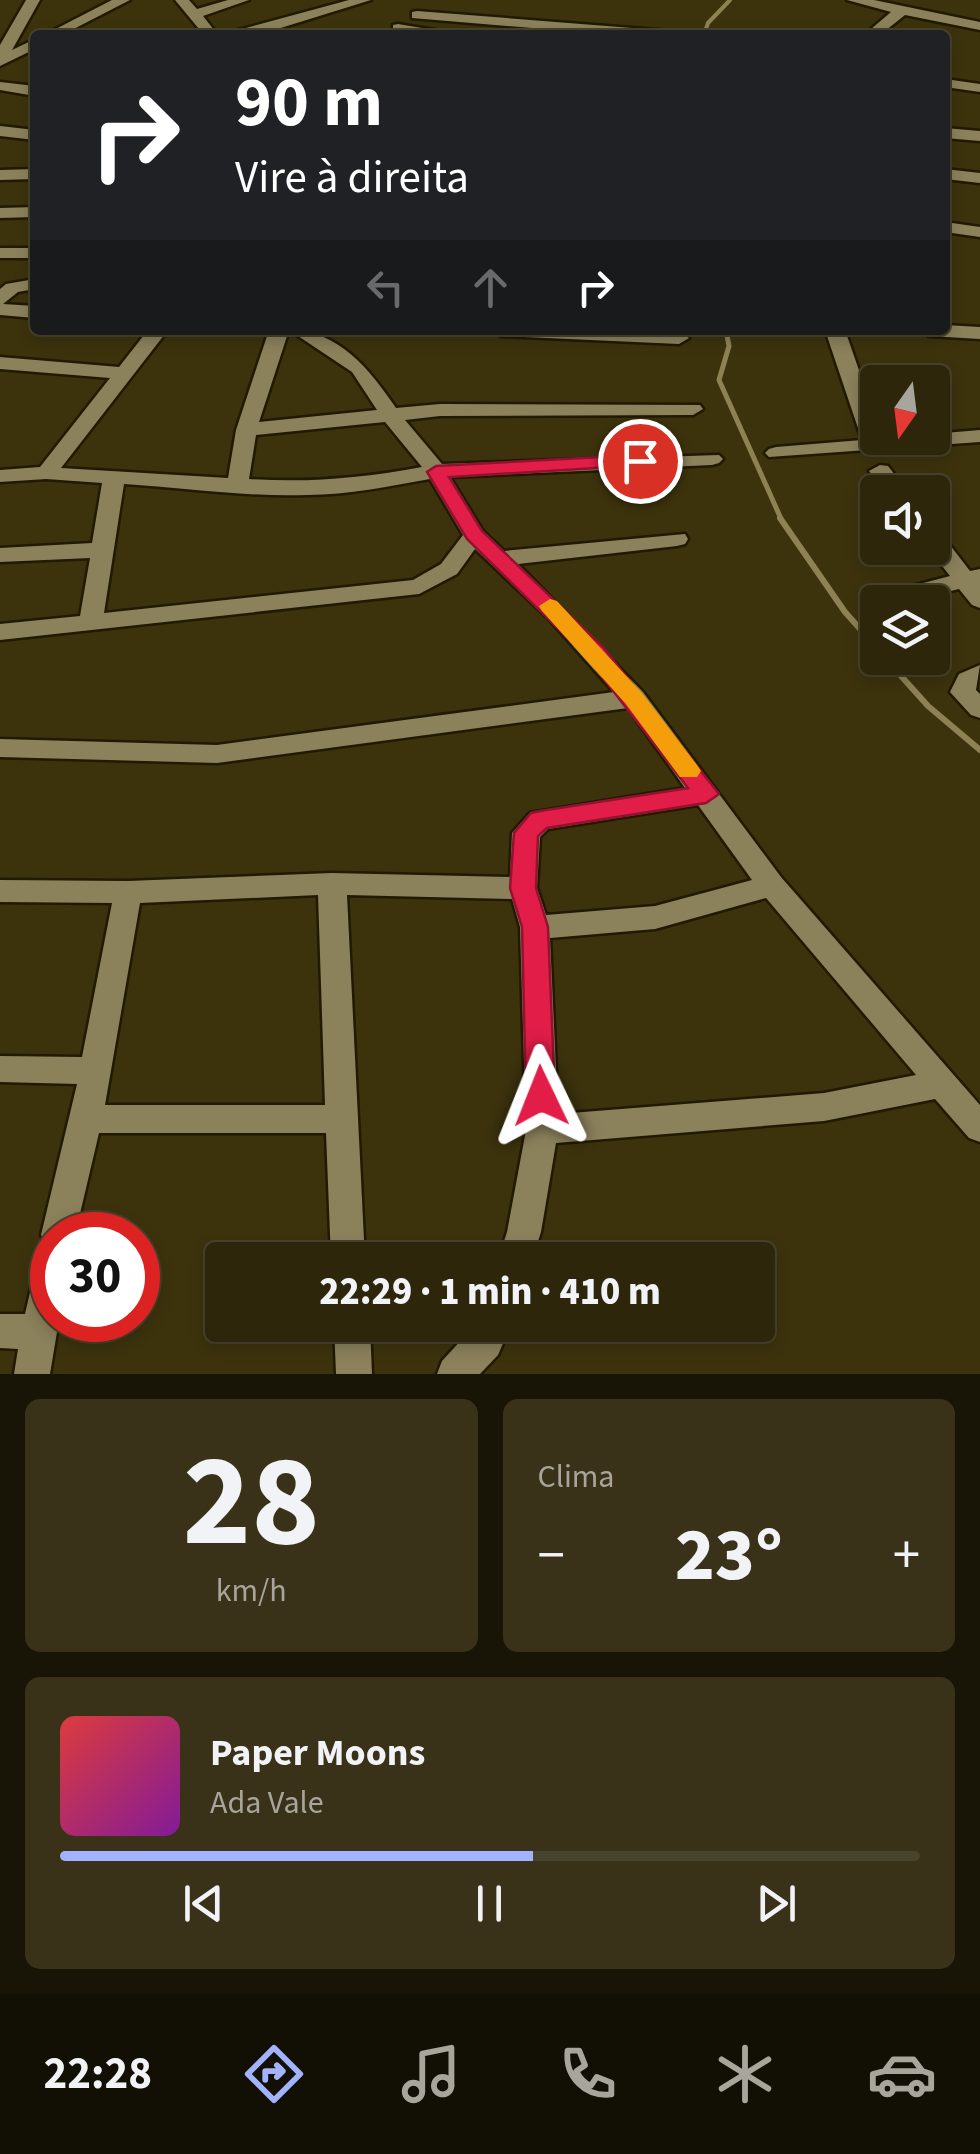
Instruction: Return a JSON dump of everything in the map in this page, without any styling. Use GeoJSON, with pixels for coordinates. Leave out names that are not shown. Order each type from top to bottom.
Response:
{"type":"FeatureCollection","features":[{"type":"Feature","properties":{"kind":"street"},"geometry":{"type":"LineString","coordinates":[[2,51],[33,0]]}},
{"type":"Feature","properties":{"kind":"street"},"geometry":{"type":"LineString","coordinates":[[61,30],[123,0]]}},
{"type":"Feature","properties":{"kind":"street"},"geometry":{"type":"LineString","coordinates":[[182,0],[207,30]]}},
{"type":"Feature","properties":{"kind":"street"},"geometry":{"type":"LineString","coordinates":[[196,14],[242,0]]}},
{"type":"Feature","properties":{"kind":"street"},"geometry":{"type":"LineString","coordinates":[[255,30],[364,0]]}},
{"type":"Feature","properties":{"kind":"street"},"geometry":{"type":"LineString","coordinates":[[394,30],[438,0]]}},
{"type":"Feature","properties":{"kind":"street"},"geometry":{"type":"LineString","coordinates":[[862,0],[973,25],[980,8]]}},
{"type":"Feature","properties":{"kind":"street"},"geometry":{"type":"LineString","coordinates":[[877,30],[903,9]]}},
{"type":"Feature","properties":{"kind":"street"},"geometry":{"type":"LineString","coordinates":[[417,15],[607,30]]}},
{"type":"Feature","properties":{"kind":"street"},"geometry":{"type":"LineString","coordinates":[[2,51],[30,47]]}},
{"type":"Feature","properties":{"kind":"street"},"geometry":{"type":"LineString","coordinates":[[950,85],[980,88]]}},
{"type":"Feature","properties":{"kind":"street"},"geometry":{"type":"LineString","coordinates":[[0,86],[30,90]]}},
{"type":"Feature","properties":{"kind":"street"},"geometry":{"type":"LineString","coordinates":[[0,131],[30,134]]}},
{"type":"Feature","properties":{"kind":"street"},"geometry":{"type":"LineString","coordinates":[[950,133],[980,136]]}},
{"type":"Feature","properties":{"kind":"street"},"geometry":{"type":"LineString","coordinates":[[0,175],[30,174]]}},
{"type":"Feature","properties":{"kind":"street"},"geometry":{"type":"LineString","coordinates":[[950,175],[980,178]]}},
{"type":"Feature","properties":{"kind":"street"},"geometry":{"type":"LineString","coordinates":[[0,213],[30,212]]}},
{"type":"Feature","properties":{"kind":"street"},"geometry":{"type":"LineString","coordinates":[[950,228],[980,232]]}},
{"type":"Feature","properties":{"kind":"street"},"geometry":{"type":"LineString","coordinates":[[0,253],[30,253]]}},
{"type":"Feature","properties":{"kind":"street"},"geometry":{"type":"LineString","coordinates":[[0,300],[12,288],[30,285]]}},
{"type":"Feature","properties":{"kind":"street"},"geometry":{"type":"LineString","coordinates":[[0,309],[30,312]]}},
{"type":"Feature","properties":{"kind":"street"},"geometry":{"type":"LineString","coordinates":[[950,332],[979,336]]}},
{"type":"Feature","properties":{"kind":"street"},"geometry":{"type":"LineString","coordinates":[[46,473],[154,335]]}},
{"type":"Feature","properties":{"kind":"street"},"geometry":{"type":"LineString","coordinates":[[237,488],[246,430],[277,335]]}},
{"type":"Feature","properties":{"kind":"street"},"geometry":{"type":"LineString","coordinates":[[307,335],[359,368],[436,472],[474,535],[558,614],[634,698],[771,884],[980,1128]]}},
{"type":"Feature","properties":{"kind":"street"},"geometry":{"type":"LineString","coordinates":[[613,335],[679,338]]}},
{"type":"Feature","properties":{"kind":"street"},"geometry":{"type":"LineString","coordinates":[[837,335],[860,404]]}},
{"type":"Feature","properties":{"kind":"street"},"geometry":{"type":"LineString","coordinates":[[0,363],[124,373]]}},
{"type":"Feature","properties":{"kind":"street"},"geometry":{"type":"LineString","coordinates":[[246,430],[440,410],[693,409]]}},
{"type":"Feature","properties":{"kind":"street"},"geometry":{"type":"LineString","coordinates":[[950,439],[980,436]]}},
{"type":"Feature","properties":{"kind":"street"},"geometry":{"type":"LineString","coordinates":[[776,453],[860,447]]}},
{"type":"Feature","properties":{"kind":"street"},"geometry":{"type":"LineString","coordinates":[[0,476],[46,473],[237,488],[338,487],[436,472],[712,459]]}},
{"type":"Feature","properties":{"kind":"street"},"geometry":{"type":"LineString","coordinates":[[880,471],[883,475]]}},
{"type":"Feature","properties":{"kind":"street"},"geometry":{"type":"LineString","coordinates":[[90,625],[114,477]]}},
{"type":"Feature","properties":{"kind":"street"},"geometry":{"type":"LineString","coordinates":[[0,632],[419,586],[449,570],[474,535]]}},
{"type":"Feature","properties":{"kind":"street"},"geometry":{"type":"LineString","coordinates":[[496,558],[677,539]]}},
{"type":"Feature","properties":{"kind":"street"},"geometry":{"type":"LineString","coordinates":[[0,555],[102,550]]}},
{"type":"Feature","properties":{"kind":"street"},"geometry":{"type":"LineString","coordinates":[[950,557],[976,586]]}},
{"type":"Feature","properties":{"kind":"street"},"geometry":{"type":"LineString","coordinates":[[950,590],[976,586]]}},
{"type":"Feature","properties":{"kind":"street"},"geometry":{"type":"LineString","coordinates":[[980,673],[968,680],[963,692],[980,709]]}},
{"type":"Feature","properties":{"kind":"street"},"geometry":{"type":"LineString","coordinates":[[0,748],[61,746],[166,755],[217,754],[634,698]]}},
{"type":"Feature","properties":{"kind":"street"},"geometry":{"type":"LineString","coordinates":[[520,1242],[542,1130],[535,927],[523,888],[526,833],[540,820],[706,794]]}},
{"type":"Feature","properties":{"kind":"street"},"geometry":{"type":"LineString","coordinates":[[0,891],[128,892],[332,884],[523,888]]}},
{"type":"Feature","properties":{"kind":"street"},"geometry":{"type":"LineString","coordinates":[[332,884],[347,1242]]}},
{"type":"Feature","properties":{"kind":"street"},"geometry":{"type":"LineString","coordinates":[[535,927],[669,918],[718,906],[771,884]]}},
{"type":"Feature","properties":{"kind":"street"},"geometry":{"type":"LineString","coordinates":[[64,1212],[86,1119],[128,892]]}},
{"type":"Feature","properties":{"kind":"street"},"geometry":{"type":"LineString","coordinates":[[0,1069],[95,1071]]}},
{"type":"Feature","properties":{"kind":"street"},"geometry":{"type":"LineString","coordinates":[[542,1130],[824,1107],[942,1084]]}},
{"type":"Feature","properties":{"kind":"street"},"geometry":{"type":"LineString","coordinates":[[86,1119],[342,1119]]}},
{"type":"Feature","properties":{"kind":"street"},"geometry":{"type":"LineString","coordinates":[[0,1331],[30,1332]]}},
{"type":"Feature","properties":{"kind":"street"},"geometry":{"type":"LineString","coordinates":[[32,1374],[37,1342]]}},
{"type":"Feature","properties":{"kind":"street"},"geometry":{"type":"LineString","coordinates":[[353,1342],[354,1374]]}},
{"type":"Feature","properties":{"kind":"street"},"geometry":{"type":"LineString","coordinates":[[456,1374],[485,1342]]}},
{"type":"Feature","properties":{"kind":"waterway"},"geometry":{"type":"LineString","coordinates":[[706,30],[730,0]]}},
{"type":"Feature","properties":{"kind":"waterway"},"geometry":{"type":"LineString","coordinates":[[727,335],[729,346],[719,380],[782,521]]}},
{"type":"Feature","properties":{"kind":"waterway"},"geometry":{"type":"LineString","coordinates":[[782,521],[860,629]]}},
{"type":"Feature","properties":{"kind":"waterway"},"geometry":{"type":"LineString","coordinates":[[900,675],[928,706],[980,750]]}},
{"type":"Feature","properties":{"kind":"slow traffic"},"geometry":{"type":"LineString","coordinates":[[550,606],[634,698],[689,771]]}},
{"type":"Feature","properties":{"kind":"route"},"geometry":{"type":"LineString","coordinates":[[541,1096],[535,927],[523,888],[522,851],[526,833],[540,820],[706,794],[595,652],[474,535],[436,472],[640,461]]}}]}
